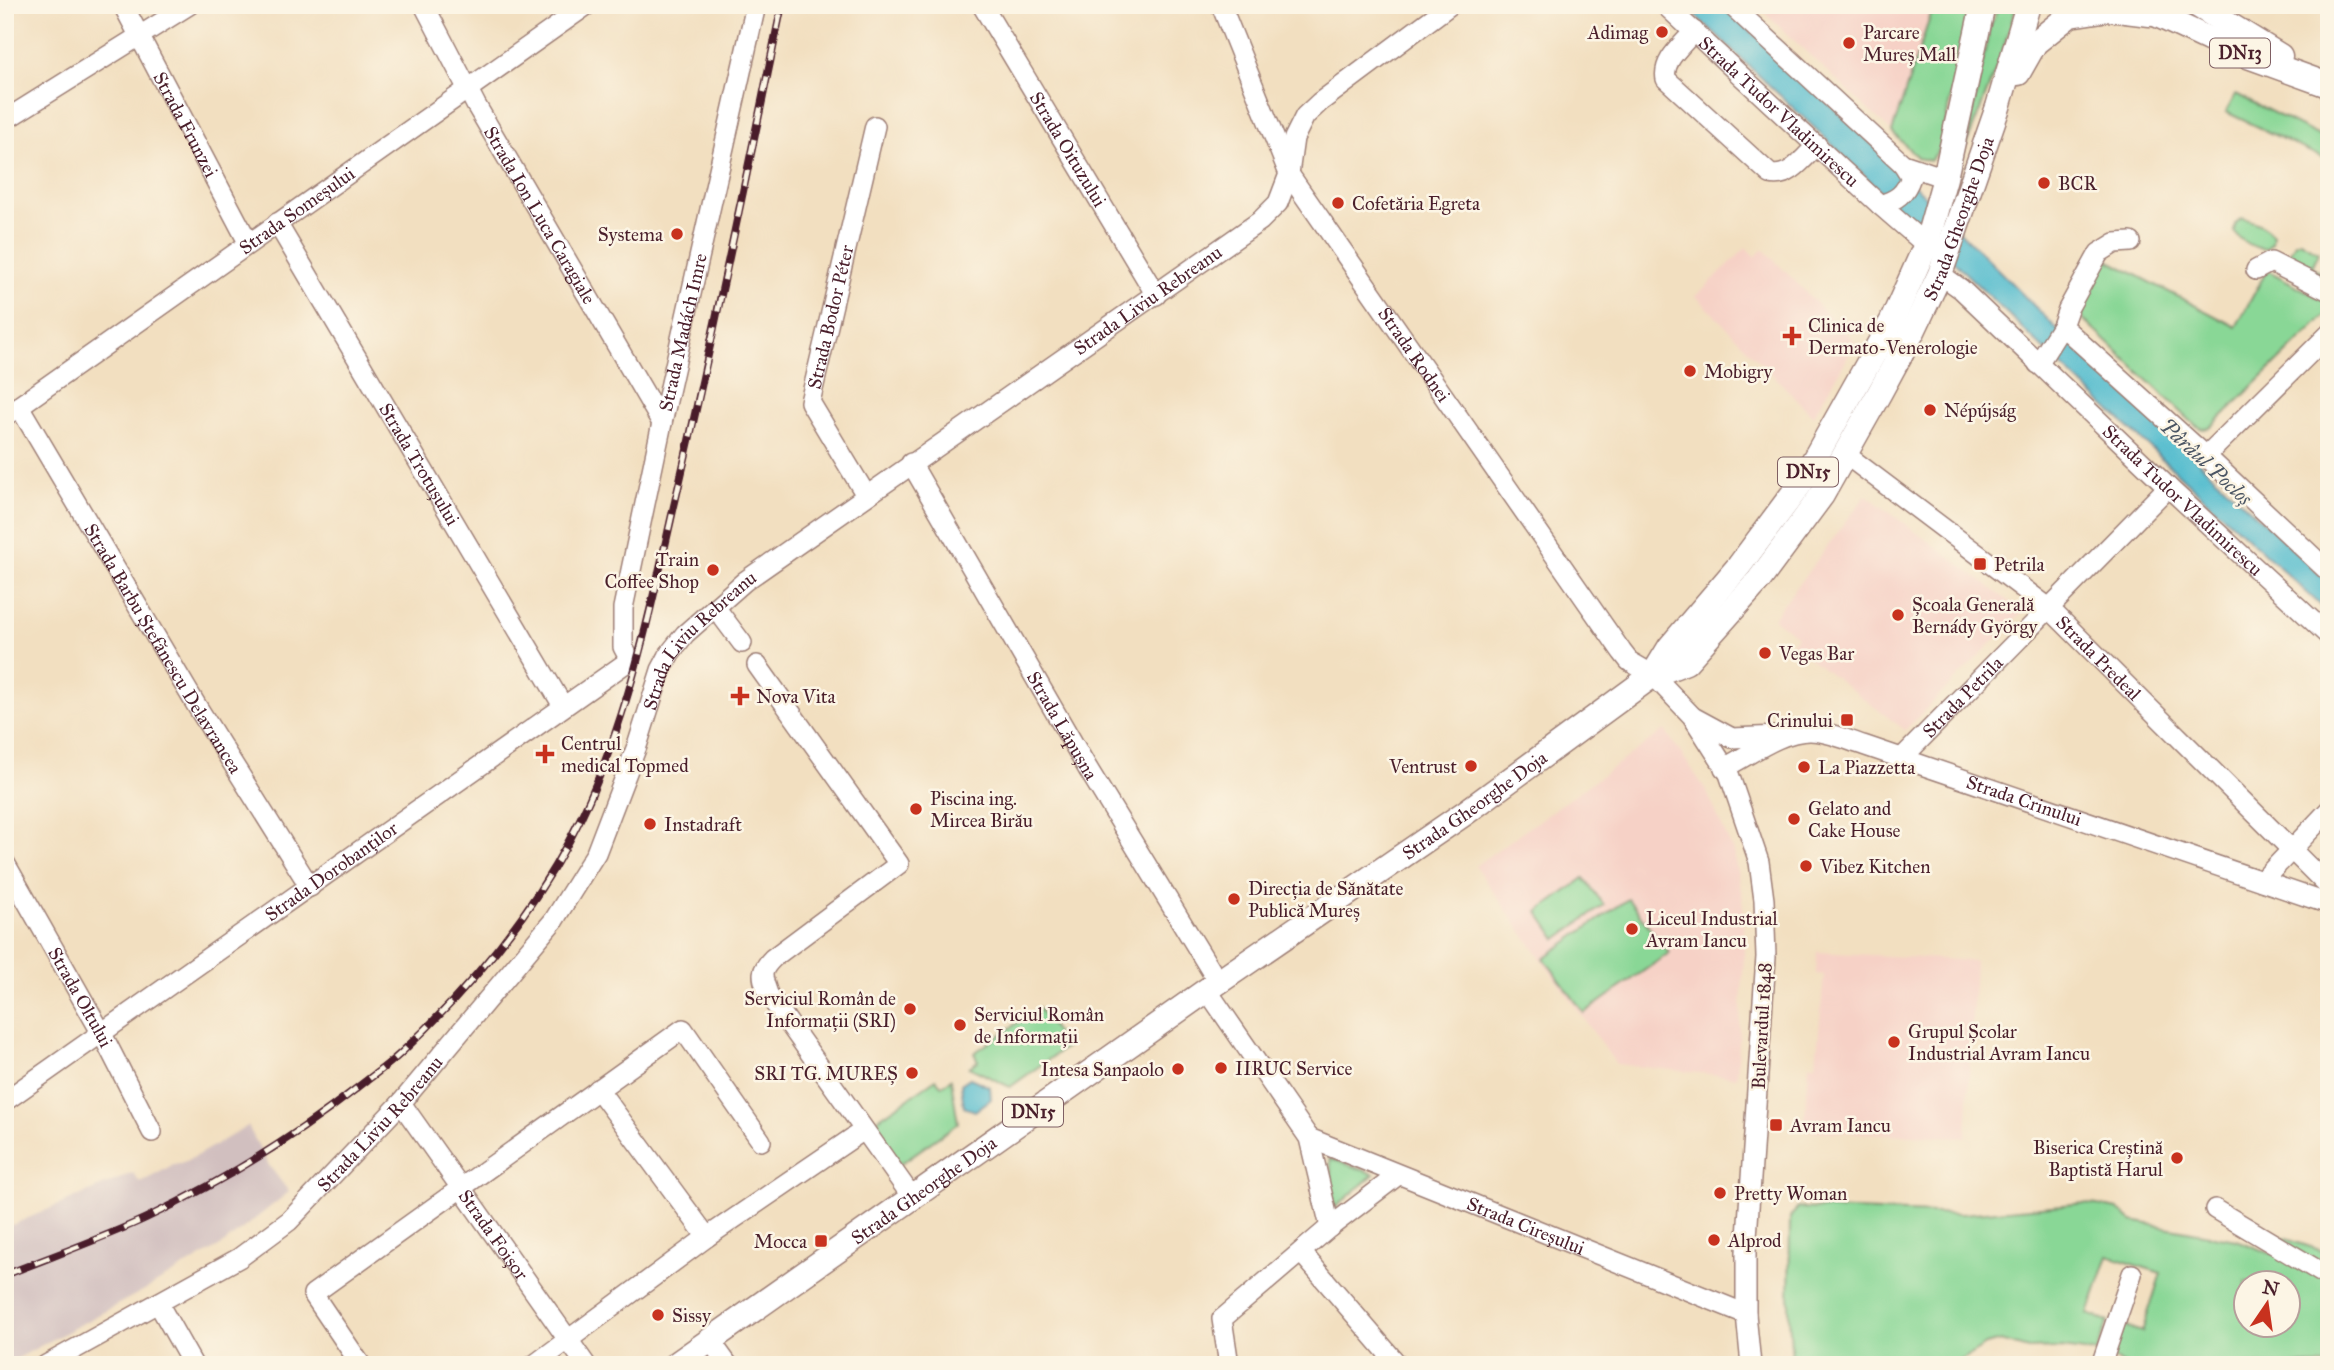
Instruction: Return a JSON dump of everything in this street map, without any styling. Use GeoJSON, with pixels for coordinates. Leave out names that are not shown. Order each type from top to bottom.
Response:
{"type":"FeatureCollection","features":[{"type":"Feature","properties":{"kind":"main road","name":"Strada Gheorghe Doja"},"geometry":{"type":"LineString","coordinates":[[1653,675],[1670,647],[1763,537],[1801,482],[1892,321],[1926,245],[1945,178],[1981,17],[1991,5]]}},
{"type":"Feature","properties":{"kind":"main road","name":"Strada Gheorghe Doja"},"geometry":{"type":"LineString","coordinates":[[675,1365],[1213,986],[1465,813],[1653,675],[1686,662],[1790,541],[1822,495],[1913,331],[1941,274],[1998,107],[2028,5]]}},
{"type":"Feature","properties":{"kind":"main road","name":"DN13"},"geometry":{"type":"LineString","coordinates":[[2197,5],[2328,86]]}},
{"type":"Feature","properties":{"kind":"main road"},"geometry":{"type":"LineString","coordinates":[[1998,107],[2035,43],[2070,15],[2109,9],[2145,10]]}},
{"type":"Feature","properties":{"kind":"main road","name":"DN13"},"geometry":{"type":"LineString","coordinates":[[2145,10],[2234,51],[2328,86]]}},
{"type":"Feature","properties":{"kind":"street","name":"Strada Frunzei"},"geometry":{"type":"LineString","coordinates":[[122,5],[248,242]]}},
{"type":"Feature","properties":{"kind":"street"},"geometry":{"type":"LineString","coordinates":[[5,120],[189,5]]}},
{"type":"Feature","properties":{"kind":"street","name":"Strada Ion Luca Caragiale"},"geometry":{"type":"LineString","coordinates":[[424,5],[467,89],[662,423]]}},
{"type":"Feature","properties":{"kind":"street","name":"Strada Someșului"},"geometry":{"type":"LineString","coordinates":[[12,411],[587,5]]}},
{"type":"Feature","properties":{"kind":"street","name":"Strada Madách Imre"},"geometry":{"type":"LineString","coordinates":[[630,660],[622,641],[622,608],[756,5]]}},
{"type":"Feature","properties":{"kind":"street","name":"Strada Oituzului"},"geometry":{"type":"LineString","coordinates":[[982,5],[1156,295]]}},
{"type":"Feature","properties":{"kind":"street","name":"Strada Rodnei"},"geometry":{"type":"LineString","coordinates":[[1221,5],[1289,174],[1622,653],[1629,661],[1653,675]]}},
{"type":"Feature","properties":{"kind":"street","name":"Strada Liviu Rebreanu"},"geometry":{"type":"LineString","coordinates":[[46,1365],[239,1258],[289,1221],[401,1103],[554,920],[596,853],[637,746],[661,670],[685,634],[745,581],[1260,221],[1278,203],[1289,174],[1294,138],[1305,116],[1450,5]]}},
{"type":"Feature","properties":{"kind":"street","name":"Strada Tudor Vladimirescu"},"geometry":{"type":"LineString","coordinates":[[1665,5],[1926,245]]}},
{"type":"Feature","properties":{"kind":"street"},"geometry":{"type":"LineString","coordinates":[[1731,5],[1903,164],[1910,177],[1906,191],[1896,200],[1880,205]]}},
{"type":"Feature","properties":{"kind":"street"},"geometry":{"type":"LineString","coordinates":[[1694,31],[1669,60],[1666,79],[1770,174],[1782,176],[1788,173],[1817,145]]}},
{"type":"Feature","properties":{"kind":"street","name":"Strada Bodor Péter"},"geometry":{"type":"LineString","coordinates":[[866,495],[810,402],[875,126]]}},
{"type":"Feature","properties":{"kind":"street"},"geometry":{"type":"LineString","coordinates":[[1903,164],[1945,178]]}},
{"type":"Feature","properties":{"kind":"street","name":"Strada Trotușului"},"geometry":{"type":"LineString","coordinates":[[277,223],[563,706]]}},
{"type":"Feature","properties":{"kind":"street"},"geometry":{"type":"LineString","coordinates":[[2038,363],[2062,326],[2068,309],[2099,253],[2115,243],[2132,242]]}},
{"type":"Feature","properties":{"kind":"street"},"geometry":{"type":"LineString","coordinates":[[2256,270],[2271,262],[2329,291]]}},
{"type":"Feature","properties":{"kind":"street","name":"Strada Tudor Vladimirescu"},"geometry":{"type":"LineString","coordinates":[[1941,274],[1961,289],[2329,636]]}},
{"type":"Feature","properties":{"kind":"street"},"geometry":{"type":"LineString","coordinates":[[2062,326],[2329,572]]}},
{"type":"Feature","properties":{"kind":"street"},"geometry":{"type":"LineString","coordinates":[[2206,456],[2329,334]]}},
{"type":"Feature","properties":{"kind":"street","name":"Strada Barbu Ștefănescu Delavrancea"},"geometry":{"type":"LineString","coordinates":[[12,411],[310,887]]}},
{"type":"Feature","properties":{"kind":"street","name":"Strada Predeal"},"geometry":{"type":"LineString","coordinates":[[1845,454],[2049,608],[2329,887]]}},
{"type":"Feature","properties":{"kind":"street","name":"Strada Lăpușna"},"geometry":{"type":"LineString","coordinates":[[911,463],[1213,986],[1309,1138]]}},
{"type":"Feature","properties":{"kind":"street","name":"Strada Petrila"},"geometry":{"type":"LineString","coordinates":[[1902,758],[2168,487]]}},
{"type":"Feature","properties":{"kind":"street"},"geometry":{"type":"LineString","coordinates":[[715,607],[742,643]]}},
{"type":"Feature","properties":{"kind":"street"},"geometry":{"type":"LineString","coordinates":[[630,660],[661,670]]}},
{"type":"Feature","properties":{"kind":"street","name":"Strada Dorobanților"},"geometry":{"type":"LineString","coordinates":[[5,1101],[630,660]]}},
{"type":"Feature","properties":{"kind":"street"},"geometry":{"type":"LineString","coordinates":[[757,665],[899,864],[773,958],[764,968],[762,976],[768,994],[912,1198]]}},
{"type":"Feature","properties":{"kind":"street","name":"Bulevardul 1848"},"geometry":{"type":"LineString","coordinates":[[1653,675],[1692,716],[1729,775],[1759,862],[1764,900],[1765,989],[1746,1252],[1746,1314],[1751,1365]]}},
{"type":"Feature","properties":{"kind":"street"},"geometry":{"type":"LineString","coordinates":[[1692,716],[1724,736],[1732,738],[1787,735]]}},
{"type":"Feature","properties":{"kind":"street","name":"Strada Crinului"},"geometry":{"type":"LineString","coordinates":[[1724,768],[1787,735],[1809,731],[1822,732],[2329,904]]}},
{"type":"Feature","properties":{"kind":"street"},"geometry":{"type":"LineString","coordinates":[[2262,881],[2329,810]]}},
{"type":"Feature","properties":{"kind":"street","name":"Strada Oltului"},"geometry":{"type":"LineString","coordinates":[[5,863],[101,1032],[152,1132]]}},
{"type":"Feature","properties":{"kind":"street"},"geometry":{"type":"LineString","coordinates":[[361,1365],[313,1294],[683,1030],[761,1141]]}},
{"type":"Feature","properties":{"kind":"street"},"geometry":{"type":"LineString","coordinates":[[597,1089],[707,1237]]}},
{"type":"Feature","properties":{"kind":"street","name":"Strada Foișor"},"geometry":{"type":"LineString","coordinates":[[401,1103],[586,1365]]}},
{"type":"Feature","properties":{"kind":"street"},"geometry":{"type":"LineString","coordinates":[[534,1365],[707,1237],[864,1130]]}},
{"type":"Feature","properties":{"kind":"street"},"geometry":{"type":"LineString","coordinates":[[1309,1138],[1331,1227]]}},
{"type":"Feature","properties":{"kind":"street","name":"Strada Cireșului"},"geometry":{"type":"LineString","coordinates":[[1309,1138],[1746,1314]]}},
{"type":"Feature","properties":{"kind":"street"},"geometry":{"type":"LineString","coordinates":[[1229,1365],[1222,1319],[1331,1227],[1398,1175]]}},
{"type":"Feature","properties":{"kind":"street"},"geometry":{"type":"LineString","coordinates":[[2215,1209],[2329,1277]]}},
{"type":"Feature","properties":{"kind":"street"},"geometry":{"type":"LineString","coordinates":[[1301,1252],[1398,1365]]}},
{"type":"Feature","properties":{"kind":"street"},"geometry":{"type":"LineString","coordinates":[[2101,1365],[2132,1274]]}},
{"type":"Feature","properties":{"kind":"street"},"geometry":{"type":"LineString","coordinates":[[158,1303],[193,1365]]}},
{"type":"Feature","properties":{"kind":"street"},"geometry":{"type":"LineString","coordinates":[[710,1340],[728,1365]]}},
{"type":"Feature","properties":{"kind":"shaded area"},"geometry":{"type":"Polygon","coordinates":[[[1756,5],[1934,5],[1892,132],[1769,17],[1756,5]]]}},
{"type":"Feature","properties":{"kind":"shaded area","name":"Clinica de Dermato-Venerologie"},"geometry":{"type":"Polygon","coordinates":[[[1746,248],[1755,257],[1763,249],[1856,343],[1813,416],[1696,296],[1746,248]]]}},
{"type":"Feature","properties":{"kind":"shaded area","name":"Școala Generală Bernády György"},"geometry":{"type":"Polygon","coordinates":[[[1866,495],[2023,612],[1905,730],[1791,644],[1797,636],[1773,618],[1866,495]]]}},
{"type":"Feature","properties":{"kind":"shaded area","name":"Liceul Industrial Avram Iancu"},"geometry":{"type":"Polygon","coordinates":[[[1665,730],[1706,790],[1733,851],[1743,901],[1744,957],[1737,1077],[1616,1064],[1475,866],[1665,730]]]}},
{"type":"Feature","properties":{"kind":"shaded area","name":"Grupul Școlar Industrial Avram Iancu"},"geometry":{"type":"Polygon","coordinates":[[[1817,952],[1975,961],[1966,1137],[1804,1131],[1809,1064],[1816,1064],[1824,975],[1816,974],[1817,952]]]}},
{"type":"Feature","properties":{"kind":"shaded area"},"geometry":{"type":"Polygon","coordinates":[[[248,1126],[268,1164],[289,1192],[222,1245],[5,1365],[5,1228],[133,1173],[140,1183],[171,1166],[189,1160],[248,1126]]]}},
{"type":"Feature","properties":{"kind":"green space"},"geometry":{"type":"Polygon","coordinates":[[[1934,5],[1970,5],[1940,149],[1930,161],[1918,158],[1892,132],[1934,5]]]}},
{"type":"Feature","properties":{"kind":"green space"},"geometry":{"type":"Polygon","coordinates":[[[1999,5],[2017,5],[2002,53],[1966,146],[1989,30],[1999,5]]]}},
{"type":"Feature","properties":{"kind":"green space"},"geometry":{"type":"Polygon","coordinates":[[[2236,94],[2329,141],[2329,161],[2226,112],[2236,94]]]}},
{"type":"Feature","properties":{"kind":"green space"},"geometry":{"type":"Polygon","coordinates":[[[2241,218],[2258,224],[2273,235],[2272,243],[2266,249],[2248,244],[2234,232],[2235,224],[2241,218]]]}},
{"type":"Feature","properties":{"kind":"green space"},"geometry":{"type":"Polygon","coordinates":[[[2300,241],[2319,252],[2312,267],[2329,276],[2329,279],[2290,259],[2289,254],[2295,243],[2300,241]]]}},
{"type":"Feature","properties":{"kind":"green space"},"geometry":{"type":"Polygon","coordinates":[[[2106,259],[2236,327],[2267,270],[2325,301],[2329,308],[2327,314],[2210,428],[2203,429],[2195,425],[2084,320],[2082,306],[2106,259]]]}},
{"type":"Feature","properties":{"kind":"green space"},"geometry":{"type":"Polygon","coordinates":[[[1584,878],[1604,905],[1557,939],[1538,912],[1584,878]]]}},
{"type":"Feature","properties":{"kind":"green space"},"geometry":{"type":"Polygon","coordinates":[[[1628,899],[1669,953],[1584,1013],[1544,958],[1628,899]]]}},
{"type":"Feature","properties":{"kind":"green space"},"geometry":{"type":"Polygon","coordinates":[[[1039,1008],[1066,1047],[1010,1087],[969,1067],[978,1061],[974,1053],[1039,1008]]]}},
{"type":"Feature","properties":{"kind":"green space"},"geometry":{"type":"Polygon","coordinates":[[[936,1079],[942,1086],[951,1079],[958,1123],[900,1164],[871,1124],[936,1079]]]}},
{"type":"Feature","properties":{"kind":"green space"},"geometry":{"type":"Polygon","coordinates":[[[1330,1158],[1374,1174],[1334,1209],[1330,1158]]]}},
{"type":"Feature","properties":{"kind":"green space"},"geometry":{"type":"Polygon","coordinates":[[[2086,1203],[2118,1209],[2132,1221],[2236,1240],[2272,1254],[2283,1238],[2329,1253],[2329,1365],[2125,1365],[2112,1358],[2123,1326],[2142,1332],[2161,1273],[2108,1256],[2088,1314],[2108,1321],[2097,1353],[2062,1348],[2028,1349],[2000,1341],[1986,1345],[1953,1365],[1792,1365],[1789,1314],[1790,1217],[1798,1208],[1962,1214],[2086,1203]]]}},
{"type":"Feature","properties":{"kind":"water"},"geometry":{"type":"Polygon","coordinates":[[[1684,5],[1723,5],[1890,161],[2064,336],[2329,583],[2329,613],[2052,357],[1684,5]]]}},
{"type":"Feature","properties":{"kind":"water"},"geometry":{"type":"Polygon","coordinates":[[[970,1078],[990,1087],[991,1099],[975,1111],[964,1107],[961,1084],[970,1078]]]}},
{"type":"Feature","properties":{"kind":"railway"},"geometry":{"type":"LineString","coordinates":[[5,1275],[112,1233],[174,1204],[255,1159],[333,1107],[396,1058],[449,1005],[515,927],[552,870],[589,801],[633,677],[730,256],[782,5]]}},
{"type":"Feature","properties":{"kind":"place","name":"Adimag"},"geometry":{"type":"Point","coordinates":[1662,32]}},
{"type":"Feature","properties":{"kind":"place","name":"Parcare Mureș Mall"},"geometry":{"type":"Point","coordinates":[1849,43]}},
{"type":"Feature","properties":{"kind":"place","name":"BCR"},"geometry":{"type":"Point","coordinates":[2044,183]}},
{"type":"Feature","properties":{"kind":"place","name":"Cofetăria Egreta"},"geometry":{"type":"Point","coordinates":[1338,203]}},
{"type":"Feature","properties":{"kind":"place","name":"Systema"},"geometry":{"type":"Point","coordinates":[677,234]}},
{"type":"Feature","properties":{"kind":"place","name":"Clinica de Dermato-Venerologie"},"geometry":{"type":"Point","coordinates":[1792,336]}},
{"type":"Feature","properties":{"kind":"place","name":"Mobigry"},"geometry":{"type":"Point","coordinates":[1690,371]}},
{"type":"Feature","properties":{"kind":"place","name":"Népújság"},"geometry":{"type":"Point","coordinates":[1930,410]}},
{"type":"Feature","properties":{"kind":"place","name":"Petrila"},"geometry":{"type":"Point","coordinates":[1980,564]}},
{"type":"Feature","properties":{"kind":"place","name":"Train Coffee Shop"},"geometry":{"type":"Point","coordinates":[713,570]}},
{"type":"Feature","properties":{"kind":"place","name":"Școala Generală Bernády György"},"geometry":{"type":"Point","coordinates":[1898,615]}},
{"type":"Feature","properties":{"kind":"place","name":"Vegas Bar"},"geometry":{"type":"Point","coordinates":[1765,653]}},
{"type":"Feature","properties":{"kind":"place","name":"Nova Vita"},"geometry":{"type":"Point","coordinates":[740,696]}},
{"type":"Feature","properties":{"kind":"place","name":"Crinului"},"geometry":{"type":"Point","coordinates":[1847,720]}},
{"type":"Feature","properties":{"kind":"place","name":"Centrul medical Topmed"},"geometry":{"type":"Point","coordinates":[545,754]}},
{"type":"Feature","properties":{"kind":"place","name":"Ventrust"},"geometry":{"type":"Point","coordinates":[1471,766]}},
{"type":"Feature","properties":{"kind":"place","name":"La Piazzetta"},"geometry":{"type":"Point","coordinates":[1804,767]}},
{"type":"Feature","properties":{"kind":"place","name":"Piscina ing. Mircea Birău"},"geometry":{"type":"Point","coordinates":[916,809]}},
{"type":"Feature","properties":{"kind":"place","name":"Gelato and Cake House"},"geometry":{"type":"Point","coordinates":[1794,819]}},
{"type":"Feature","properties":{"kind":"place","name":"Instadraft"},"geometry":{"type":"Point","coordinates":[650,824]}},
{"type":"Feature","properties":{"kind":"place","name":"Vibez Kitchen"},"geometry":{"type":"Point","coordinates":[1806,866]}},
{"type":"Feature","properties":{"kind":"place","name":"Direcția de Sănătate Publică Mureș"},"geometry":{"type":"Point","coordinates":[1234,899]}},
{"type":"Feature","properties":{"kind":"place","name":"Liceul Industrial Avram Iancu"},"geometry":{"type":"Point","coordinates":[1632,929]}},
{"type":"Feature","properties":{"kind":"place","name":"Serviciul Român de Informații (SRI)"},"geometry":{"type":"Point","coordinates":[910,1009]}},
{"type":"Feature","properties":{"kind":"place","name":"Serviciul Român de Informații"},"geometry":{"type":"Point","coordinates":[960,1025]}},
{"type":"Feature","properties":{"kind":"place","name":"Grupul Școlar Industrial Avram Iancu"},"geometry":{"type":"Point","coordinates":[1894,1042]}},
{"type":"Feature","properties":{"kind":"place","name":"IIRUC Service"},"geometry":{"type":"Point","coordinates":[1221,1068]}},
{"type":"Feature","properties":{"kind":"place","name":"Intesa Sanpaolo"},"geometry":{"type":"Point","coordinates":[1178,1069]}},
{"type":"Feature","properties":{"kind":"place","name":"SRI TG. MUREȘ"},"geometry":{"type":"Point","coordinates":[912,1073]}},
{"type":"Feature","properties":{"kind":"place","name":"Avram Iancu"},"geometry":{"type":"Point","coordinates":[1776,1125]}},
{"type":"Feature","properties":{"kind":"place","name":"Biserica Creștină Baptistă Harul"},"geometry":{"type":"Point","coordinates":[2177,1158]}},
{"type":"Feature","properties":{"kind":"place","name":"Pretty Woman"},"geometry":{"type":"Point","coordinates":[1720,1193]}},
{"type":"Feature","properties":{"kind":"place","name":"Alprod"},"geometry":{"type":"Point","coordinates":[1714,1240]}},
{"type":"Feature","properties":{"kind":"place","name":"Mocca"},"geometry":{"type":"Point","coordinates":[821,1241]}},
{"type":"Feature","properties":{"kind":"place","name":"Sissy"},"geometry":{"type":"Point","coordinates":[658,1315]}},
{"type":"Feature","properties":{"kind":"water label","name":"Pârâul Pocloș"},"geometry":{"type":"Point","coordinates":[2206,462]}}]}
